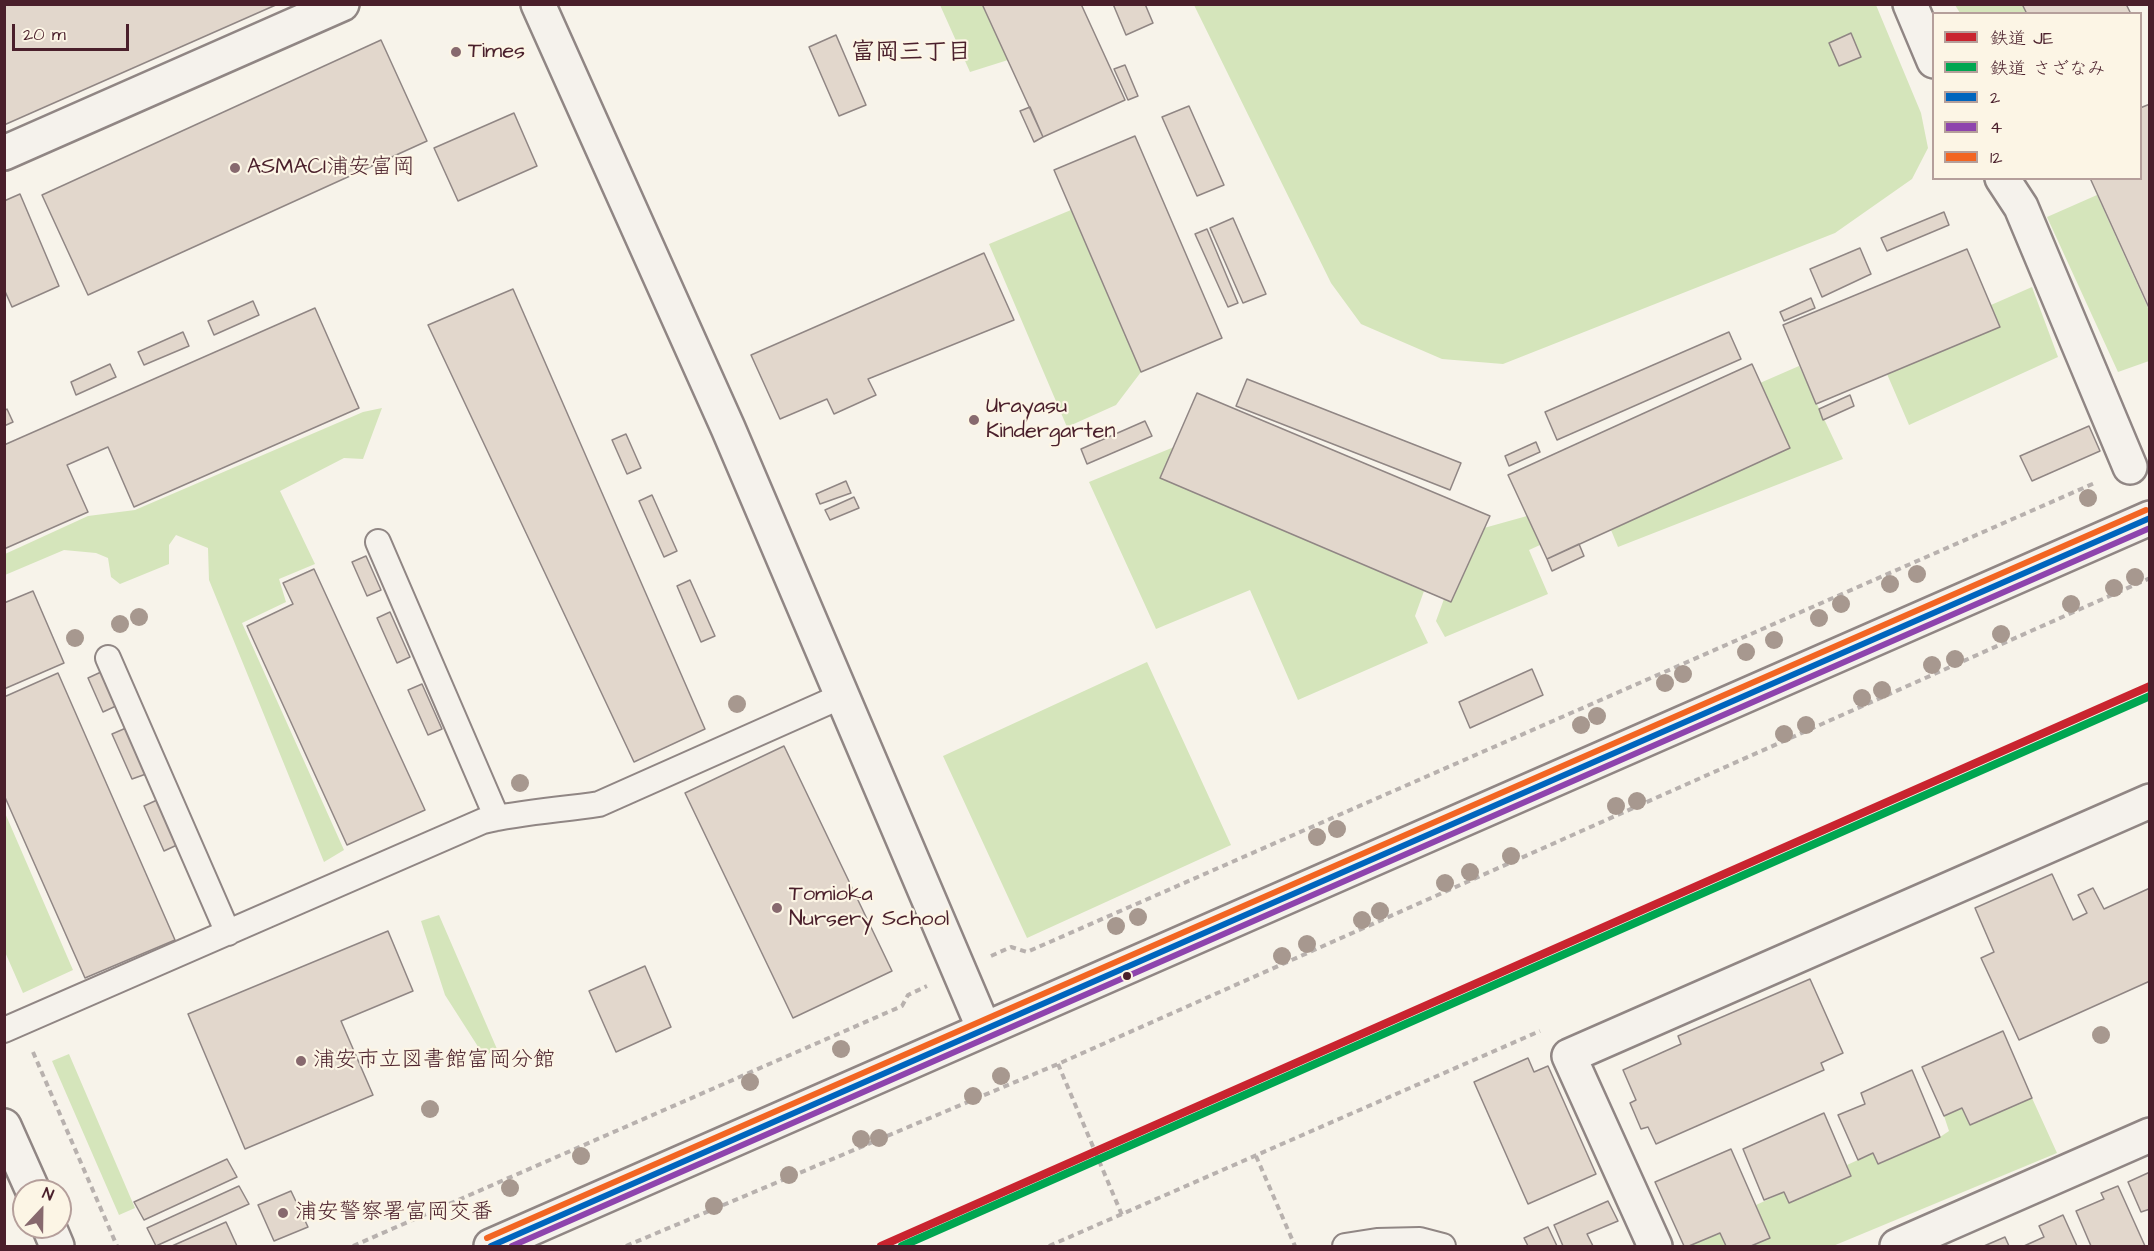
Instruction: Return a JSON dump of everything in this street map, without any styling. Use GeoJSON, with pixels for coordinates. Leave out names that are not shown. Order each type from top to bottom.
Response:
{"type":"FeatureCollection","features":[{"type":"Feature","properties":{"kind":"street"},"geometry":{"type":"LineString","coordinates":[[4,153],[342,4]]}},
{"type":"Feature","properties":{"kind":"street"},"geometry":{"type":"LineString","coordinates":[[538,4],[728,428],[844,695],[984,1029]]}},
{"type":"Feature","properties":{"kind":"street"},"geometry":{"type":"LineString","coordinates":[[1910,4],[1932,56]]}},
{"type":"Feature","properties":{"kind":"street"},"geometry":{"type":"LineString","coordinates":[[2003,180],[2021,207],[2130,467]]}},
{"type":"Feature","properties":{"kind":"street"},"geometry":{"type":"LineString","coordinates":[[490,1246],[2150,518]]}},
{"type":"Feature","properties":{"kind":"street"},"geometry":{"type":"LineString","coordinates":[[1655,1246],[1569,1056],[2150,801]]}},
{"type":"Feature","properties":{"kind":"street"},"geometry":{"type":"LineString","coordinates":[[4,1126],[28,1179]]}},
{"type":"Feature","properties":{"kind":"street"},"geometry":{"type":"LineString","coordinates":[[1897,1246],[2150,1135]]}},
{"type":"Feature","properties":{"kind":"lane"},"geometry":{"type":"LineString","coordinates":[[378,542],[497,818]]}},
{"type":"Feature","properties":{"kind":"lane"},"geometry":{"type":"LineString","coordinates":[[108,658],[228,933]]}},
{"type":"Feature","properties":{"kind":"lane"},"geometry":{"type":"LineString","coordinates":[[13,1027],[483,821],[520,812],[561,810],[599,804],[844,695]]}},
{"type":"Feature","properties":{"kind":"lane"},"geometry":{"type":"LineString","coordinates":[[1345,1246],[1377,1241],[1420,1240],[1443,1246]]}},
{"type":"Feature","properties":{"kind":"path"},"geometry":{"type":"LineString","coordinates":[[353,1246],[902,1006],[908,995],[1011,946],[1026,952],[2130,467]]}},
{"type":"Feature","properties":{"kind":"path"},"geometry":{"type":"LineString","coordinates":[[626,1246],[1058,1064],[2150,578]]}},
{"type":"Feature","properties":{"kind":"path"},"geometry":{"type":"LineString","coordinates":[[13,1027],[117,1246]]}},
{"type":"Feature","properties":{"kind":"path"},"geometry":{"type":"LineString","coordinates":[[1058,1064],[1122,1215]]}},
{"type":"Feature","properties":{"kind":"path"},"geometry":{"type":"LineString","coordinates":[[1256,1156],[1295,1246]]}},
{"type":"Feature","properties":{"kind":"green space"},"geometry":{"type":"Polygon","coordinates":[[[940,5],[982,5],[1008,60],[970,72],[940,5]]]}},
{"type":"Feature","properties":{"kind":"green space"},"geometry":{"type":"Polygon","coordinates":[[[1194,5],[1876,5],[1921,113],[1928,148],[1912,179],[1835,233],[1503,364],[1442,359],[1361,324],[1331,283],[1194,5]]]}},
{"type":"Feature","properties":{"kind":"green space"},"geometry":{"type":"Polygon","coordinates":[[[1955,5],[2022,5],[2026,12],[1959,12],[1955,5]]]}},
{"type":"Feature","properties":{"kind":"green space"},"geometry":{"type":"Polygon","coordinates":[[[2097,195],[2149,310],[2149,361],[2118,372],[2047,217],[2097,195]]]}},
{"type":"Feature","properties":{"kind":"green space"},"geometry":{"type":"Polygon","coordinates":[[[1071,210],[1141,372],[1116,405],[1067,427],[989,244],[1071,210]]]}},
{"type":"Feature","properties":{"kind":"green space"},"geometry":{"type":"Polygon","coordinates":[[[2032,287],[2058,357],[1909,425],[1887,374],[2000,327],[1991,305],[2032,287]]]}},
{"type":"Feature","properties":{"kind":"green space"},"geometry":{"type":"Polygon","coordinates":[[[1799,366],[1843,459],[1618,547],[1611,530],[1790,448],[1760,383],[1799,366]]]}},
{"type":"Feature","properties":{"kind":"green space"},"geometry":{"type":"Polygon","coordinates":[[[382,408],[363,459],[344,458],[280,491],[315,564],[279,579],[286,602],[242,623],[344,850],[324,862],[209,580],[208,548],[176,535],[169,545],[169,564],[120,584],[111,577],[108,558],[96,553],[64,550],[5,575],[5,554],[88,516],[135,510],[363,412],[382,408]]]}},
{"type":"Feature","properties":{"kind":"green space"},"geometry":{"type":"Polygon","coordinates":[[[1174,447],[1161,478],[1424,591],[1415,616],[1428,643],[1298,700],[1250,590],[1156,629],[1089,482],[1174,447]]]}},
{"type":"Feature","properties":{"kind":"green space"},"geometry":{"type":"Polygon","coordinates":[[[1527,516],[1540,545],[1529,550],[1548,594],[1445,637],[1436,621],[1444,599],[1451,602],[1484,528],[1527,516]]]}},
{"type":"Feature","properties":{"kind":"green space"},"geometry":{"type":"Polygon","coordinates":[[[1147,662],[1231,845],[1027,938],[943,756],[1147,662]]]}},
{"type":"Feature","properties":{"kind":"green space"},"geometry":{"type":"Polygon","coordinates":[[[5,813],[73,970],[23,993],[5,952],[5,813]]]}},
{"type":"Feature","properties":{"kind":"green space"},"geometry":{"type":"Polygon","coordinates":[[[439,915],[497,1049],[484,1056],[445,995],[421,921],[439,915]]]}},
{"type":"Feature","properties":{"kind":"green space"},"geometry":{"type":"Polygon","coordinates":[[[69,1054],[135,1208],[119,1215],[52,1061],[69,1054]]]}},
{"type":"Feature","properties":{"kind":"green space"},"geometry":{"type":"Polygon","coordinates":[[[2032,1098],[2057,1153],[1833,1246],[1751,1246],[1770,1238],[1756,1205],[1784,1192],[1789,1203],[1851,1176],[1847,1165],[1873,1153],[1879,1164],[1940,1137],[1949,1131],[1944,1116],[1962,1108],[1970,1125],[2032,1098]]]}},
{"type":"Feature","properties":{"kind":"green space"},"geometry":{"type":"Polygon","coordinates":[[[1720,1233],[1726,1246],[1689,1246],[1720,1233]]]}},
{"type":"Feature","properties":{"kind":"building"},"geometry":{"type":"Polygon","coordinates":[[[4,4],[278,4],[4,125],[4,4]]]}},
{"type":"Feature","properties":{"kind":"building"},"geometry":{"type":"Polygon","coordinates":[[[982,4],[1081,4],[1125,100],[1043,137],[982,4]]]}},
{"type":"Feature","properties":{"kind":"building"},"geometry":{"type":"Polygon","coordinates":[[[1113,4],[1145,4],[1153,23],[1126,35],[1113,4]]]}},
{"type":"Feature","properties":{"kind":"building"},"geometry":{"type":"Polygon","coordinates":[[[2022,4],[2126,4],[2130,12],[2026,12],[2022,4]]]}},
{"type":"Feature","properties":{"kind":"building"},"geometry":{"type":"Polygon","coordinates":[[[1851,33],[1861,57],[1839,66],[1829,43],[1851,33]]]}},
{"type":"Feature","properties":{"kind":"building"},"geometry":{"type":"Polygon","coordinates":[[[836,35],[866,105],[839,116],[809,47],[836,35]]]}},
{"type":"Feature","properties":{"kind":"building","name":"ASMACI浦安富岡"},"geometry":{"type":"Polygon","coordinates":[[[381,40],[427,141],[88,295],[42,195],[381,40]]]}},
{"type":"Feature","properties":{"kind":"building"},"geometry":{"type":"Polygon","coordinates":[[[1125,65],[1138,96],[1128,100],[1114,69],[1125,65]]]}},
{"type":"Feature","properties":{"kind":"building"},"geometry":{"type":"Polygon","coordinates":[[[2150,104],[2150,310],[2091,180],[2142,180],[2142,107],[2150,104]]]}},
{"type":"Feature","properties":{"kind":"building"},"geometry":{"type":"Polygon","coordinates":[[[1189,106],[1224,185],[1197,196],[1162,117],[1189,106]]]}},
{"type":"Feature","properties":{"kind":"building"},"geometry":{"type":"Polygon","coordinates":[[[1030,107],[1043,137],[1034,142],[1020,111],[1030,107]]]}},
{"type":"Feature","properties":{"kind":"building"},"geometry":{"type":"Polygon","coordinates":[[[514,113],[537,166],[458,201],[434,148],[514,113]]]}},
{"type":"Feature","properties":{"kind":"building"},"geometry":{"type":"Polygon","coordinates":[[[1135,136],[1222,338],[1141,372],[1054,170],[1135,136]]]}},
{"type":"Feature","properties":{"kind":"building"},"geometry":{"type":"Polygon","coordinates":[[[20,194],[59,286],[12,307],[4,289],[4,201],[20,194]]]}},
{"type":"Feature","properties":{"kind":"building"},"geometry":{"type":"Polygon","coordinates":[[[1944,212],[1949,225],[1887,251],[1881,238],[1944,212]]]}},
{"type":"Feature","properties":{"kind":"building"},"geometry":{"type":"Polygon","coordinates":[[[1233,218],[1266,294],[1243,303],[1210,228],[1233,218]]]}},
{"type":"Feature","properties":{"kind":"building"},"geometry":{"type":"Polygon","coordinates":[[[1207,229],[1238,303],[1228,307],[1195,234],[1207,229]]]}},
{"type":"Feature","properties":{"kind":"building"},"geometry":{"type":"Polygon","coordinates":[[[1860,248],[1871,274],[1822,297],[1810,269],[1860,248]]]}},
{"type":"Feature","properties":{"kind":"building"},"geometry":{"type":"Polygon","coordinates":[[[1967,249],[2000,327],[1816,404],[1783,325],[1967,249]]]}},
{"type":"Feature","properties":{"kind":"building"},"geometry":{"type":"Polygon","coordinates":[[[984,253],[1014,320],[868,379],[876,395],[834,414],[827,399],[780,419],[751,355],[984,253]]]}},
{"type":"Feature","properties":{"kind":"building"},"geometry":{"type":"Polygon","coordinates":[[[513,289],[705,729],[634,762],[428,325],[513,289]]]}},
{"type":"Feature","properties":{"kind":"building"},"geometry":{"type":"Polygon","coordinates":[[[1811,298],[1815,308],[1784,321],[1780,312],[1811,298]]]}},
{"type":"Feature","properties":{"kind":"building"},"geometry":{"type":"Polygon","coordinates":[[[253,301],[259,315],[214,335],[208,321],[253,301]]]}},
{"type":"Feature","properties":{"kind":"building"},"geometry":{"type":"Polygon","coordinates":[[[315,308],[359,408],[134,507],[108,447],[67,465],[88,512],[4,549],[4,445],[315,308]]]}},
{"type":"Feature","properties":{"kind":"building"},"geometry":{"type":"Polygon","coordinates":[[[183,332],[189,346],[144,365],[138,352],[183,332]]]}},
{"type":"Feature","properties":{"kind":"building"},"geometry":{"type":"Polygon","coordinates":[[[1729,332],[1741,359],[1557,440],[1545,412],[1729,332]]]}},
{"type":"Feature","properties":{"kind":"building"},"geometry":{"type":"Polygon","coordinates":[[[110,364],[116,377],[76,395],[71,382],[110,364]]]}},
{"type":"Feature","properties":{"kind":"building"},"geometry":{"type":"Polygon","coordinates":[[[1752,364],[1790,448],[1547,559],[1508,475],[1752,364]]]}},
{"type":"Feature","properties":{"kind":"building"},"geometry":{"type":"Polygon","coordinates":[[[1247,379],[1461,463],[1450,490],[1236,406],[1247,379]]]}},
{"type":"Feature","properties":{"kind":"building"},"geometry":{"type":"Polygon","coordinates":[[[1197,393],[1490,516],[1451,602],[1160,478],[1197,393]]]}},
{"type":"Feature","properties":{"kind":"building"},"geometry":{"type":"Polygon","coordinates":[[[1850,395],[1854,406],[1823,420],[1819,409],[1850,395]]]}},
{"type":"Feature","properties":{"kind":"building"},"geometry":{"type":"Polygon","coordinates":[[[7,409],[13,422],[4,426],[4,411],[7,409]]]}},
{"type":"Feature","properties":{"kind":"building"},"geometry":{"type":"Polygon","coordinates":[[[1145,421],[1152,436],[1087,464],[1081,449],[1145,421]]]}},
{"type":"Feature","properties":{"kind":"building"},"geometry":{"type":"Polygon","coordinates":[[[2089,426],[2100,451],[2032,481],[2020,456],[2089,426]]]}},
{"type":"Feature","properties":{"kind":"building"},"geometry":{"type":"Polygon","coordinates":[[[626,434],[641,468],[627,474],[612,440],[626,434]]]}},
{"type":"Feature","properties":{"kind":"building"},"geometry":{"type":"Polygon","coordinates":[[[1536,442],[1540,452],[1509,466],[1505,456],[1536,442]]]}},
{"type":"Feature","properties":{"kind":"building"},"geometry":{"type":"Polygon","coordinates":[[[846,481],[851,493],[820,504],[816,494],[846,481]]]}},
{"type":"Feature","properties":{"kind":"building"},"geometry":{"type":"Polygon","coordinates":[[[652,495],[677,551],[664,557],[639,501],[652,495]]]}},
{"type":"Feature","properties":{"kind":"building"},"geometry":{"type":"Polygon","coordinates":[[[854,497],[859,508],[830,520],[825,510],[854,497]]]}},
{"type":"Feature","properties":{"kind":"building"},"geometry":{"type":"Polygon","coordinates":[[[1579,544],[1584,556],[1552,571],[1547,559],[1579,544]]]}},
{"type":"Feature","properties":{"kind":"building"},"geometry":{"type":"Polygon","coordinates":[[[366,556],[381,590],[367,596],[352,562],[366,556]]]}},
{"type":"Feature","properties":{"kind":"building"},"geometry":{"type":"Polygon","coordinates":[[[314,569],[425,810],[347,845],[247,626],[293,604],[283,583],[314,569]]]}},
{"type":"Feature","properties":{"kind":"building"},"geometry":{"type":"Polygon","coordinates":[[[690,580],[715,636],[701,642],[677,586],[690,580]]]}},
{"type":"Feature","properties":{"kind":"building"},"geometry":{"type":"Polygon","coordinates":[[[33,591],[64,663],[4,689],[4,603],[33,591]]]}},
{"type":"Feature","properties":{"kind":"building"},"geometry":{"type":"Polygon","coordinates":[[[390,612],[410,657],[397,663],[377,618],[390,612]]]}},
{"type":"Feature","properties":{"kind":"building"},"geometry":{"type":"Polygon","coordinates":[[[1532,669],[1543,695],[1470,728],[1459,702],[1532,669]]]}},
{"type":"Feature","properties":{"kind":"building"},"geometry":{"type":"Polygon","coordinates":[[[101,672],[116,706],[103,712],[88,678],[101,672]]]}},
{"type":"Feature","properties":{"kind":"building"},"geometry":{"type":"Polygon","coordinates":[[[58,673],[175,940],[85,978],[4,795],[4,697],[58,673]]]}},
{"type":"Feature","properties":{"kind":"building"},"geometry":{"type":"Polygon","coordinates":[[[422,684],[442,729],[428,735],[408,690],[422,684]]]}},
{"type":"Feature","properties":{"kind":"building"},"geometry":{"type":"Polygon","coordinates":[[[126,728],[146,774],[132,779],[112,734],[126,728]]]}},
{"type":"Feature","properties":{"kind":"building"},"geometry":{"type":"Polygon","coordinates":[[[784,746],[892,971],[793,1018],[685,793],[784,746]]]}},
{"type":"Feature","properties":{"kind":"building"},"geometry":{"type":"Polygon","coordinates":[[[157,800],[177,845],[164,851],[144,806],[157,800]]]}},
{"type":"Feature","properties":{"kind":"building"},"geometry":{"type":"Polygon","coordinates":[[[2052,874],[2073,920],[2087,913],[2078,895],[2093,888],[2104,909],[2150,888],[2150,981],[2019,1040],[1981,958],[1994,952],[1975,908],[2052,874]]]}},
{"type":"Feature","properties":{"kind":"building","name":"浦安市立図書館富岡分館"},"geometry":{"type":"Polygon","coordinates":[[[388,931],[413,991],[341,1021],[373,1095],[245,1149],[188,1014],[388,931]]]}},
{"type":"Feature","properties":{"kind":"building"},"geometry":{"type":"Polygon","coordinates":[[[645,966],[671,1027],[616,1052],[589,991],[645,966]]]}},
{"type":"Feature","properties":{"kind":"building"},"geometry":{"type":"Polygon","coordinates":[[[1810,979],[1843,1053],[1821,1063],[1824,1070],[1656,1144],[1648,1127],[1641,1129],[1630,1103],[1636,1100],[1623,1070],[1681,1044],[1678,1036],[1810,979]]]}},
{"type":"Feature","properties":{"kind":"building"},"geometry":{"type":"Polygon","coordinates":[[[2003,1031],[2032,1098],[1970,1125],[1962,1108],[1944,1116],[1922,1067],[2003,1031]]]}},
{"type":"Feature","properties":{"kind":"building"},"geometry":{"type":"Polygon","coordinates":[[[1528,1058],[1534,1072],[1548,1066],[1596,1174],[1528,1204],[1474,1082],[1528,1058]]]}},
{"type":"Feature","properties":{"kind":"building"},"geometry":{"type":"Polygon","coordinates":[[[1912,1070],[1940,1137],[1878,1164],[1873,1153],[1858,1160],[1838,1115],[1865,1104],[1861,1093],[1912,1070]]]}},
{"type":"Feature","properties":{"kind":"building"},"geometry":{"type":"Polygon","coordinates":[[[1824,1113],[1851,1176],[1789,1203],[1784,1192],[1764,1200],[1743,1149],[1824,1113]]]}},
{"type":"Feature","properties":{"kind":"building"},"geometry":{"type":"Polygon","coordinates":[[[1731,1149],[1770,1238],[1751,1246],[1726,1246],[1720,1233],[1684,1246],[1655,1182],[1731,1149]]]}},
{"type":"Feature","properties":{"kind":"building"},"geometry":{"type":"Polygon","coordinates":[[[227,1159],[237,1177],[144,1220],[134,1202],[227,1159]]]}},
{"type":"Feature","properties":{"kind":"building"},"geometry":{"type":"Polygon","coordinates":[[[2150,1172],[2150,1209],[2141,1212],[2128,1182],[2150,1172]]]}},
{"type":"Feature","properties":{"kind":"building"},"geometry":{"type":"Polygon","coordinates":[[[239,1186],[249,1204],[156,1246],[147,1228],[239,1186]]]}},
{"type":"Feature","properties":{"kind":"building"},"geometry":{"type":"Polygon","coordinates":[[[2118,1186],[2145,1246],[2091,1246],[2076,1211],[2104,1199],[2101,1193],[2118,1186]]]}},
{"type":"Feature","properties":{"kind":"building"},"geometry":{"type":"Polygon","coordinates":[[[291,1191],[308,1227],[274,1241],[258,1205],[291,1191]]]}},
{"type":"Feature","properties":{"kind":"building"},"geometry":{"type":"Polygon","coordinates":[[[1608,1201],[1618,1221],[1587,1234],[1593,1246],[1563,1246],[1554,1225],[1608,1201]]]}},
{"type":"Feature","properties":{"kind":"building"},"geometry":{"type":"Polygon","coordinates":[[[2063,1215],[2077,1246],[2024,1246],[2044,1237],[2039,1226],[2063,1215]]]}},
{"type":"Feature","properties":{"kind":"building"},"geometry":{"type":"Polygon","coordinates":[[[226,1222],[237,1246],[172,1246],[226,1222]]]}},
{"type":"Feature","properties":{"kind":"building"},"geometry":{"type":"Polygon","coordinates":[[[1548,1227],[1557,1246],[1528,1246],[1524,1238],[1548,1227]]]}},
{"type":"Feature","properties":{"kind":"building"},"geometry":{"type":"Polygon","coordinates":[[[2005,1237],[2009,1246],[1984,1246],[2005,1237]]]}},
{"type":"Feature","properties":{"kind":"rail line","name":"JE"},"geometry":{"type":"LineString","coordinates":[[881,1246],[2150,686]]}},
{"type":"Feature","properties":{"kind":"rail line","name":"さざなみ"},"geometry":{"type":"LineString","coordinates":[[902,1246],[2150,696]]}},
{"type":"Feature","properties":{"kind":"transit line","name":"12"},"geometry":{"type":"LineString","coordinates":[[487,1238],[2146,510]]}},
{"type":"Feature","properties":{"kind":"transit line","name":"2"},"geometry":{"type":"LineString","coordinates":[[491,1246],[2150,518]]}},
{"type":"Feature","properties":{"kind":"transit line","name":"4"},"geometry":{"type":"LineString","coordinates":[[512,1246],[2150,528]]}},
{"type":"Feature","properties":{"kind":"place","name":"Times"},"geometry":{"type":"Point","coordinates":[456,52]}},
{"type":"Feature","properties":{"kind":"place","name":"ASMACI浦安富岡"},"geometry":{"type":"Point","coordinates":[235,168]}},
{"type":"Feature","properties":{"kind":"place","name":"Urayasu Kindergarten"},"geometry":{"type":"Point","coordinates":[974,420]}},
{"type":"Feature","properties":{"kind":"place","name":"Tomioka Nursery School"},"geometry":{"type":"Point","coordinates":[777,908]}},
{"type":"Feature","properties":{"kind":"place","name":"浦安市立図書館富岡分館"},"geometry":{"type":"Point","coordinates":[301,1061]}},
{"type":"Feature","properties":{"kind":"place","name":"浦安警察署富岡交番"},"geometry":{"type":"Point","coordinates":[283,1213]}},
{"type":"Feature","properties":{"kind":"district","name":"富岡三丁目"},"geometry":{"type":"Point","coordinates":[911,54]}}]}
